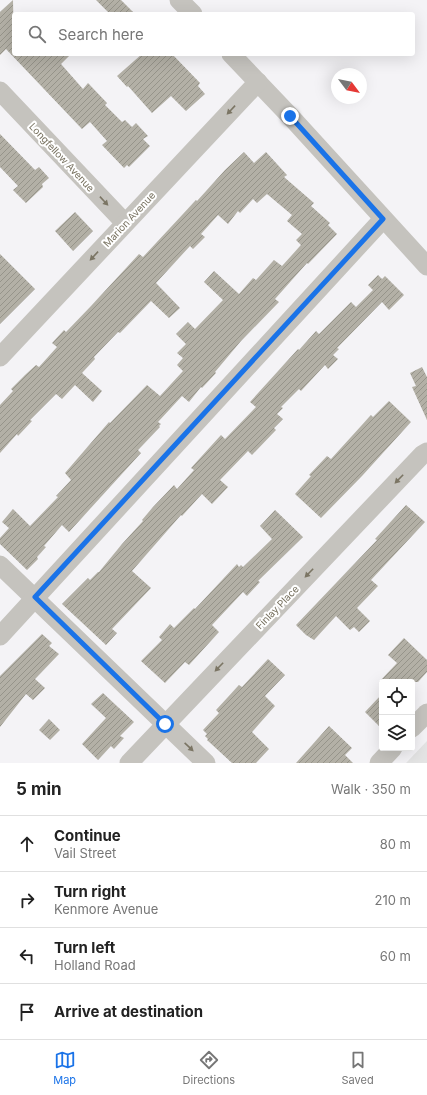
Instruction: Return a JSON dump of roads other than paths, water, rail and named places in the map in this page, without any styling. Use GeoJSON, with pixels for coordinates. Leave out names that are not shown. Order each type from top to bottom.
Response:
{"type":"FeatureCollection","features":[{"type":"Feature","properties":{"kind":"street"},"geometry":{"type":"LineString","coordinates":[[179,0],[191,12]]}},
{"type":"Feature","properties":{"kind":"street"},"geometry":{"type":"LineString","coordinates":[[233,56],[427,266]]}},
{"type":"Feature","properties":{"kind":"street","name":"Marion Avenue"},"geometry":{"type":"LineString","coordinates":[[1,355],[258,82]]}},
{"type":"Feature","properties":{"kind":"street","name":"Longfellow Avenue"},"geometry":{"type":"LineString","coordinates":[[0,91],[125,223]]}},
{"type":"Feature","properties":{"kind":"street"},"geometry":{"type":"LineString","coordinates":[[0,636],[383,219]]}},
{"type":"Feature","properties":{"kind":"street","name":"Finlay Place"},"geometry":{"type":"LineString","coordinates":[[129,763],[422,455],[427,452]]}},
{"type":"Feature","properties":{"kind":"street"},"geometry":{"type":"LineString","coordinates":[[0,565],[206,763]]}},
{"type":"Feature","properties":{"kind":"street"},"geometry":{"type":"LineString","coordinates":[[415,725],[427,713]]}},
{"type":"Feature","properties":{"kind":"street"},"geometry":{"type":"LineString","coordinates":[[379,763],[390,751]]}}]}
